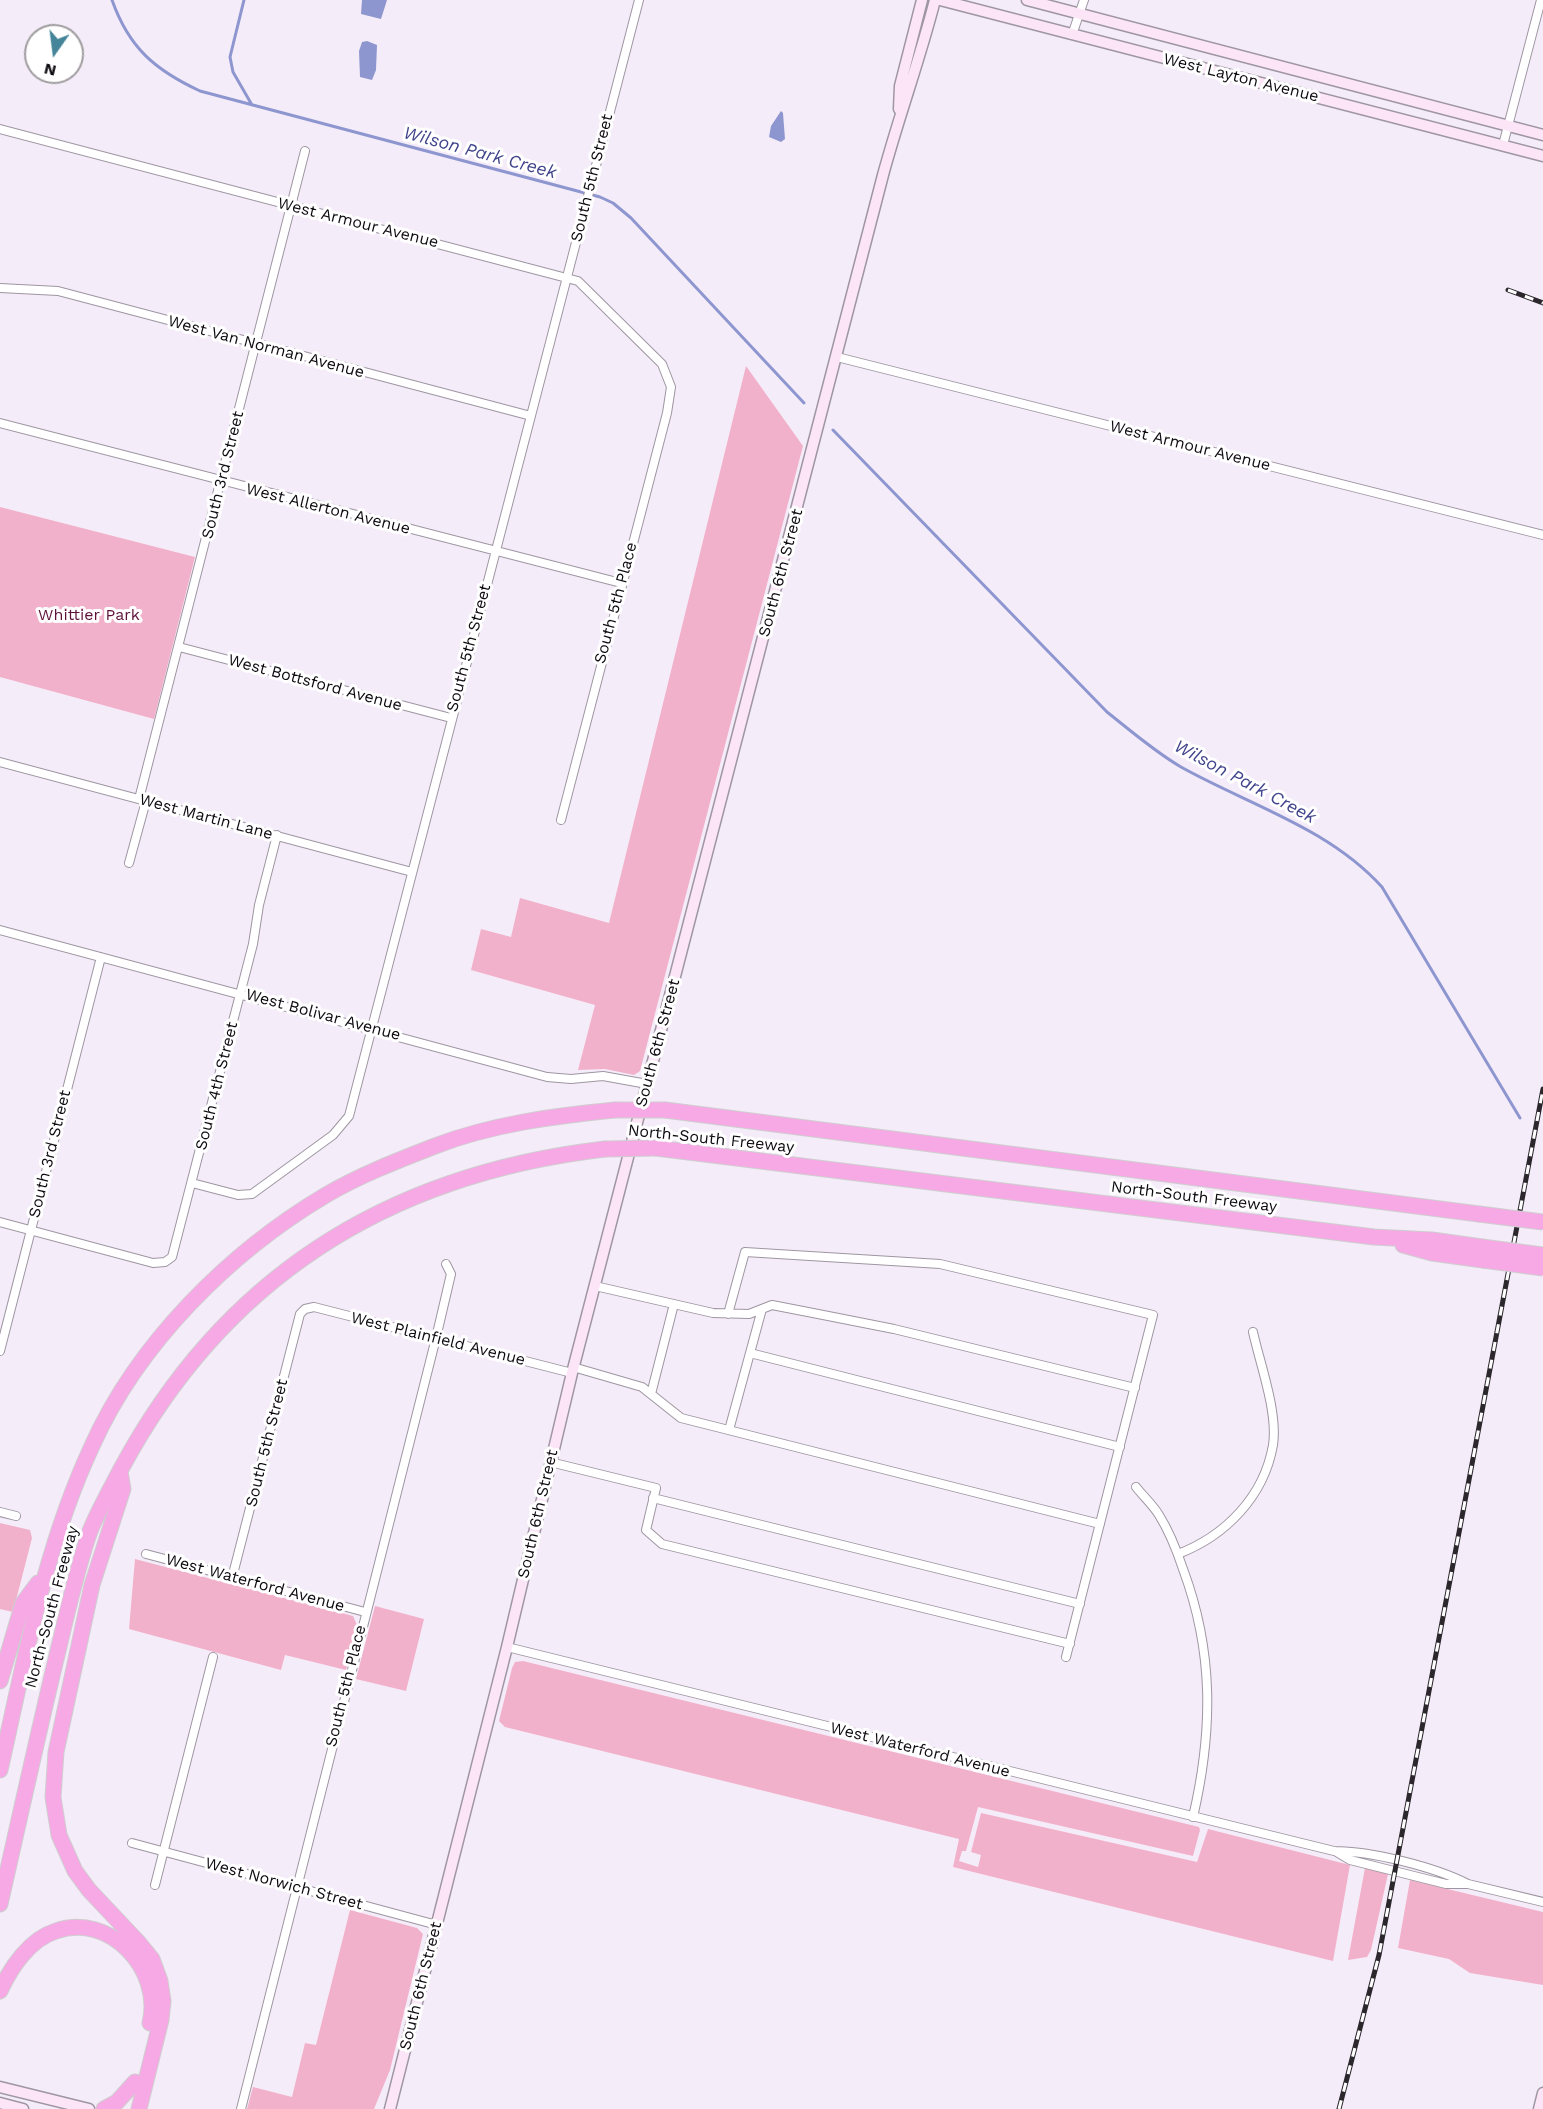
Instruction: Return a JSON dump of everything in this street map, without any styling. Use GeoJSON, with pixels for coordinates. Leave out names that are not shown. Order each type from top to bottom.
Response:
{"type":"FeatureCollection","features":[{"type":"Feature","properties":{"kind":"highway","name":"North-South Freeway"},"geometry":{"type":"LineString","coordinates":[[0,1770],[44,1576],[92,1444],[118,1400],[165,1333],[233,1263],[327,1194],[437,1145],[539,1119],[615,1110],[665,1110],[1543,1222]]}},
{"type":"Feature","properties":{"kind":"highway","name":"North-South Freeway"},"geometry":{"type":"LineString","coordinates":[[0,1904],[77,1574],[90,1532],[107,1492],[154,1409],[184,1368],[244,1304],[289,1268],[357,1225],[399,1203],[464,1178],[531,1160],[605,1149],[656,1148],[1374,1237],[1432,1240],[1482,1253],[1543,1255]]}},
{"type":"Feature","properties":{"kind":"highway"},"geometry":{"type":"LineString","coordinates":[[1482,1253],[1543,1268]]}},
{"type":"Feature","properties":{"kind":"highway"},"geometry":{"type":"LineString","coordinates":[[120,1472],[123,1489],[92,1585],[56,1752],[53,1797],[59,1835],[75,1871],[145,1951],[160,1981],[163,2001],[161,2020],[139,2109]]}},
{"type":"Feature","properties":{"kind":"highway"},"geometry":{"type":"LineString","coordinates":[[0,1681],[23,1603],[44,1576]]}},
{"type":"Feature","properties":{"kind":"highway"},"geometry":{"type":"LineString","coordinates":[[0,1991],[17,1962],[38,1941],[56,1930],[81,1927],[95,1929],[120,1942],[140,1966],[151,1989],[152,2015],[129,2109]]}},
{"type":"Feature","properties":{"kind":"highway"},"geometry":{"type":"LineString","coordinates":[[104,2109],[117,2102],[135,2082]]}},
{"type":"Feature","properties":{"kind":"street","name":"South 5th Street"},"geometry":{"type":"LineString","coordinates":[[192,1183],[238,1195],[252,1194],[333,1135],[349,1116],[639,0]]}},
{"type":"Feature","properties":{"kind":"street","name":"South 6th Street"},"geometry":{"type":"LineString","coordinates":[[898,119],[900,86],[922,0]]}},
{"type":"Feature","properties":{"kind":"street","name":"South 6th Street"},"geometry":{"type":"LineString","coordinates":[[390,2109],[507,1647],[572,1370],[898,119],[919,62],[935,0]]}},
{"type":"Feature","properties":{"kind":"street","name":"West Layton Avenue"},"geometry":{"type":"LineString","coordinates":[[940,0],[1543,156]]}},
{"type":"Feature","properties":{"kind":"street","name":"West Layton Avenue"},"geometry":{"type":"LineString","coordinates":[[1028,0],[1509,124],[1543,135]]}},
{"type":"Feature","properties":{"kind":"street"},"geometry":{"type":"LineString","coordinates":[[1072,35],[1084,0]]}},
{"type":"Feature","properties":{"kind":"street"},"geometry":{"type":"LineString","coordinates":[[1503,145],[1541,0]]}},
{"type":"Feature","properties":{"kind":"street","name":"West Armour Avenue"},"geometry":{"type":"LineString","coordinates":[[0,129],[578,281],[662,364],[671,387]]}},
{"type":"Feature","properties":{"kind":"street","name":"South 3rd Street"},"geometry":{"type":"LineString","coordinates":[[129,864],[178,647],[305,151]]}},
{"type":"Feature","properties":{"kind":"street","name":"West Van Norman Avenue"},"geometry":{"type":"LineString","coordinates":[[0,288],[58,291],[531,416]]}},
{"type":"Feature","properties":{"kind":"street","name":"West Armour Avenue"},"geometry":{"type":"LineString","coordinates":[[837,357],[1543,535]]}},
{"type":"Feature","properties":{"kind":"street","name":"South 5th Place"},"geometry":{"type":"LineString","coordinates":[[561,820],[667,413],[671,387]]}},
{"type":"Feature","properties":{"kind":"street","name":"West Allerton Avenue"},"geometry":{"type":"LineString","coordinates":[[0,423],[621,583]]}},
{"type":"Feature","properties":{"kind":"street","name":"West Bottsford Avenue"},"geometry":{"type":"LineString","coordinates":[[178,647],[451,718]]}},
{"type":"Feature","properties":{"kind":"street","name":"West Martin Lane"},"geometry":{"type":"LineString","coordinates":[[0,762],[412,872]]}},
{"type":"Feature","properties":{"kind":"street","name":"South 4th Street"},"geometry":{"type":"LineString","coordinates":[[30,1230],[148,1262],[165,1262],[172,1257],[240,993],[277,835]]}},
{"type":"Feature","properties":{"kind":"street","name":"West Bolivar Avenue"},"geometry":{"type":"LineString","coordinates":[[0,930],[547,1077],[571,1079],[603,1076],[647,1084]]}},
{"type":"Feature","properties":{"kind":"street","name":"South 3rd Street"},"geometry":{"type":"LineString","coordinates":[[0,1351],[100,957]]}},
{"type":"Feature","properties":{"kind":"street"},"geometry":{"type":"LineString","coordinates":[[0,1222],[30,1230]]}},
{"type":"Feature","properties":{"kind":"street"},"geometry":{"type":"LineString","coordinates":[[728,1314],[745,1252],[940,1264],[1153,1315],[1066,1657]]}},
{"type":"Feature","properties":{"kind":"street","name":"South 5th Place"},"geometry":{"type":"LineString","coordinates":[[241,2109],[436,1338],[451,1274],[446,1264]]}},
{"type":"Feature","properties":{"kind":"street"},"geometry":{"type":"LineString","coordinates":[[594,1286],[728,1314],[748,1314],[772,1305],[894,1329],[1135,1388]]}},
{"type":"Feature","properties":{"kind":"street"},"geometry":{"type":"LineString","coordinates":[[651,1395],[674,1304]]}},
{"type":"Feature","properties":{"kind":"street","name":"West Plainfield Avenue"},"geometry":{"type":"LineString","coordinates":[[305,1309],[314,1307],[642,1387],[681,1418],[1100,1524]]}},
{"type":"Feature","properties":{"kind":"street","name":"South 5th Street"},"geometry":{"type":"LineString","coordinates":[[232,1578],[300,1314],[305,1309]]}},
{"type":"Feature","properties":{"kind":"street"},"geometry":{"type":"LineString","coordinates":[[729,1430],[762,1309]]}},
{"type":"Feature","properties":{"kind":"street"},"geometry":{"type":"LineString","coordinates":[[1178,1554],[1200,1545],[1226,1528],[1248,1502],[1264,1474],[1273,1443],[1270,1406],[1252,1332]]}},
{"type":"Feature","properties":{"kind":"street"},"geometry":{"type":"LineString","coordinates":[[750,1353],[1120,1447]]}},
{"type":"Feature","properties":{"kind":"street"},"geometry":{"type":"LineString","coordinates":[[550,1462],[656,1488],[646,1530],[662,1544],[1070,1644]]}},
{"type":"Feature","properties":{"kind":"street"},"geometry":{"type":"LineString","coordinates":[[1136,1487],[1159,1515],[1178,1554],[1195,1600],[1206,1656],[1208,1710],[1204,1755],[1192,1817]]}},
{"type":"Feature","properties":{"kind":"street"},"geometry":{"type":"LineString","coordinates":[[653,1498],[1080,1604]]}},
{"type":"Feature","properties":{"kind":"street"},"geometry":{"type":"LineString","coordinates":[[0,1512],[16,1516]]}},
{"type":"Feature","properties":{"kind":"street","name":"West Waterford Avenue"},"geometry":{"type":"LineString","coordinates":[[146,1554],[365,1612]]}},
{"type":"Feature","properties":{"kind":"street","name":"West Waterford Avenue"},"geometry":{"type":"LineString","coordinates":[[507,1647],[1334,1851],[1350,1860],[1446,1884],[1468,1884],[1543,1902]]}},
{"type":"Feature","properties":{"kind":"street"},"geometry":{"type":"LineString","coordinates":[[155,1885],[213,1657]]}},
{"type":"Feature","properties":{"kind":"street","name":"West Norwich Street"},"geometry":{"type":"LineString","coordinates":[[132,1843],[437,1925]]}},
{"type":"Feature","properties":{"kind":"street"},"geometry":{"type":"LineString","coordinates":[[0,2087],[89,2109]]}},
{"type":"Feature","properties":{"kind":"street"},"geometry":{"type":"LineString","coordinates":[[1539,2109],[1543,2093]]}},
{"type":"Feature","properties":{"kind":"street"},"geometry":{"type":"LineString","coordinates":[[0,2103],[23,2109]]}},
{"type":"Feature","properties":{"kind":"green space"},"geometry":{"type":"Polygon","coordinates":[[[746,366],[803,446],[640,1071],[634,1075],[605,1069],[578,1070],[595,1005],[471,970],[481,929],[511,937],[520,898],[609,923],[746,366]]]}},
{"type":"Feature","properties":{"kind":"green space","name":"Whittier Park"},"geometry":{"type":"Polygon","coordinates":[[[0,507],[195,557],[154,719],[0,677],[0,507]]]}},
{"type":"Feature","properties":{"kind":"green space"},"geometry":{"type":"Polygon","coordinates":[[[0,1523],[30,1530],[32,1538],[13,1612],[0,1609],[0,1523]]]}},
{"type":"Feature","properties":{"kind":"green space"},"geometry":{"type":"Polygon","coordinates":[[[135,1559],[353,1616],[357,1625],[346,1670],[285,1655],[281,1670],[129,1629],[135,1559]]]}},
{"type":"Feature","properties":{"kind":"green space"},"geometry":{"type":"Polygon","coordinates":[[[375,1606],[424,1619],[406,1691],[356,1679],[375,1606]]]}},
{"type":"Feature","properties":{"kind":"green space"},"geometry":{"type":"Polygon","coordinates":[[[523,1661],[1199,1827],[1200,1830],[1193,1856],[978,1807],[966,1851],[962,1851],[959,1861],[978,1867],[981,1855],[971,1852],[981,1813],[1197,1862],[1208,1829],[1350,1865],[1333,1961],[953,1867],[959,1839],[505,1727],[499,1721],[512,1668],[515,1662],[523,1661]]]}},
{"type":"Feature","properties":{"kind":"green space"},"geometry":{"type":"Polygon","coordinates":[[[1365,1868],[1388,1874],[1371,1950],[1367,1957],[1348,1960],[1365,1868]]]}},
{"type":"Feature","properties":{"kind":"green space"},"geometry":{"type":"Polygon","coordinates":[[[1410,1880],[1543,1912],[1543,1985],[1470,1973],[1449,1959],[1398,1948],[1410,1880]]]}},
{"type":"Feature","properties":{"kind":"green space"},"geometry":{"type":"Polygon","coordinates":[[[350,1910],[417,1928],[423,1934],[390,2070],[374,2109],[247,2109],[253,2087],[292,2097],[305,2043],[316,2045],[350,1910]]]}},
{"type":"Feature","properties":{"kind":"water"},"geometry":{"type":"Polygon","coordinates":[[[362,0],[387,0],[381,19],[361,14],[362,0]]]}},
{"type":"Feature","properties":{"kind":"water"},"geometry":{"type":"Polygon","coordinates":[[[367,41],[377,45],[376,70],[372,80],[360,77],[359,51],[362,42],[367,41]]]}},
{"type":"Feature","properties":{"kind":"water"},"geometry":{"type":"Polygon","coordinates":[[[781,111],[785,139],[781,142],[769,137],[771,126],[781,111]]]}},
{"type":"Feature","properties":{"kind":"waterway","name":"Wilson Park Creek"},"geometry":{"type":"LineString","coordinates":[[112,0],[127,32],[146,56],[170,75],[200,91],[600,197],[613,203],[631,218],[804,403]]}},
{"type":"Feature","properties":{"kind":"waterway"},"geometry":{"type":"LineString","coordinates":[[244,0],[230,57],[233,72],[252,105]]}},
{"type":"Feature","properties":{"kind":"waterway","name":"Wilson Park Creek"},"geometry":{"type":"LineString","coordinates":[[833,430],[1107,712],[1152,748],[1181,767],[1313,833],[1361,866],[1382,887],[1520,1118]]}},
{"type":"Feature","properties":{"kind":"railway"},"geometry":{"type":"LineString","coordinates":[[1508,290],[1543,303]]}},
{"type":"Feature","properties":{"kind":"railway"},"geometry":{"type":"LineString","coordinates":[[1339,2109],[1379,1955],[1543,1089]]}}]}
